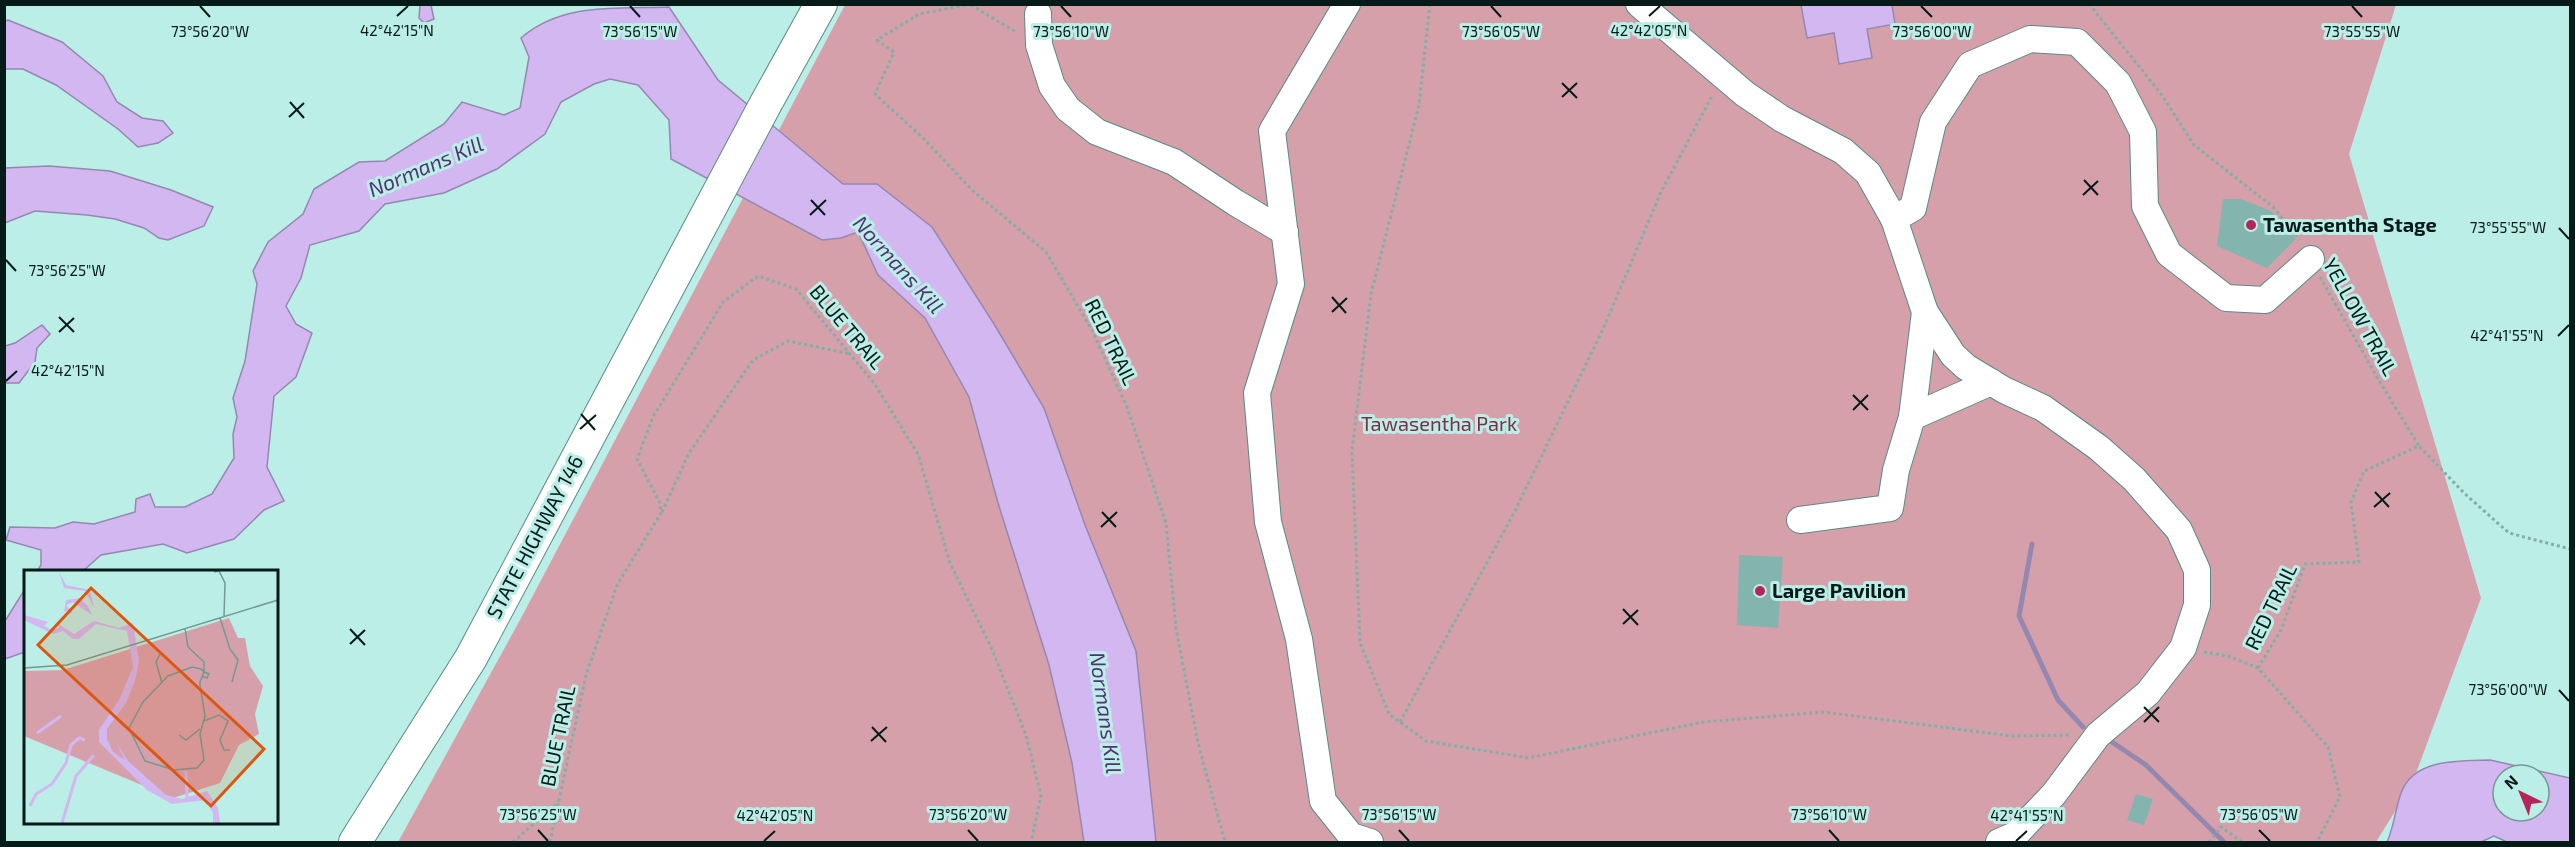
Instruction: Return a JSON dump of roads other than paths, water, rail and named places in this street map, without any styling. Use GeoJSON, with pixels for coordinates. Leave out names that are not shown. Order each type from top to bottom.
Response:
{"type":"FeatureCollection","features":[{"type":"Feature","properties":{"kind":"main road","name":"STATE HIGHWAY 146"},"geometry":{"type":"LineString","coordinates":[[356,843],[471,658],[821,4]]}},
{"type":"Feature","properties":{"kind":"lane"},"geometry":{"type":"LineString","coordinates":[[1347,4],[1272,131],[1291,284],[1257,393],[1268,522],[1299,639],[1323,801],[1352,836],[1370,843]]}},
{"type":"Feature","properties":{"kind":"lane"},"geometry":{"type":"LineString","coordinates":[[1640,4],[1724,76],[1782,119],[1844,151],[1868,173],[1894,219],[1925,312],[1953,355],[1966,367],[1991,382],[2043,408],[2099,448],[2134,479],[2179,530],[2197,570],[2197,606],[2182,648],[2148,693],[2098,735],[2054,794],[2014,835],[1999,843]]}},
{"type":"Feature","properties":{"kind":"lane"},"geometry":{"type":"LineString","coordinates":[[1038,14],[1039,45],[1052,86],[1068,109],[1097,132],[1174,162],[1285,232]]}},
{"type":"Feature","properties":{"kind":"lane"},"geometry":{"type":"LineString","coordinates":[[1894,219],[1912,208],[1933,122],[1970,65],[2030,39],[2077,42],[2118,83],[2143,132],[2145,206],[2169,254],[2226,298],[2265,300],[2311,259]]}},
{"type":"Feature","properties":{"kind":"lane"},"geometry":{"type":"LineString","coordinates":[[1800,520],[1890,508],[1896,470],[1912,417],[1925,312]]}},
{"type":"Feature","properties":{"kind":"lane"},"geometry":{"type":"LineString","coordinates":[[1912,417],[1991,382]]}},
{"type":"Feature","properties":{"kind":"water"},"geometry":{"type":"Polygon","coordinates":[[[420,5],[431,5],[434,19],[424,23],[419,18],[420,5]]]}},
{"type":"Feature","properties":{"kind":"water"},"geometry":{"type":"Polygon","coordinates":[[[1801,5],[1892,5],[1895,24],[1867,29],[1872,58],[1839,64],[1834,33],[1807,38],[1801,5]]]}},
{"type":"Feature","properties":{"kind":"water","name":"Normans Kill"},"geometry":{"type":"Polygon","coordinates":[[[669,7],[718,80],[843,184],[877,184],[932,227],[1044,408],[1085,525],[1136,651],[1156,842],[1084,842],[1072,763],[1049,665],[998,503],[969,397],[925,318],[878,275],[858,232],[841,238],[822,240],[671,159],[669,120],[638,85],[610,79],[594,84],[561,102],[545,134],[497,169],[444,193],[385,204],[359,231],[310,245],[301,278],[286,306],[296,324],[312,333],[296,377],[274,396],[267,467],[284,501],[264,510],[234,539],[187,553],[163,544],[101,555],[84,570],[38,570],[41,565],[41,550],[6,540],[10,527],[55,528],[73,522],[94,524],[135,512],[136,499],[150,494],[155,507],[185,507],[212,494],[234,458],[233,434],[237,417],[233,398],[245,361],[257,284],[253,271],[268,242],[303,214],[314,189],[359,162],[385,161],[444,124],[462,102],[504,115],[520,108],[529,57],[521,38],[537,26],[554,18],[572,13],[611,8],[669,7]]]}},
{"type":"Feature","properties":{"kind":"water"},"geometry":{"type":"Polygon","coordinates":[[[8,20],[62,42],[103,76],[117,102],[142,118],[163,121],[173,133],[158,143],[138,147],[118,129],[56,85],[23,69],[5,69],[5,21],[8,20]]]}},
{"type":"Feature","properties":{"kind":"water"},"geometry":{"type":"Polygon","coordinates":[[[49,166],[110,171],[171,190],[213,207],[204,226],[168,240],[159,238],[144,228],[115,219],[87,215],[35,211],[5,223],[5,168],[49,166]]]}},
{"type":"Feature","properties":{"kind":"water"},"geometry":{"type":"Polygon","coordinates":[[[42,325],[50,334],[37,348],[35,362],[19,383],[5,383],[5,346],[15,343],[42,325]]]}},
{"type":"Feature","properties":{"kind":"water"},"geometry":{"type":"Polygon","coordinates":[[[24,591],[24,652],[5,659],[5,621],[24,591]]]}},
{"type":"Feature","properties":{"kind":"water"},"geometry":{"type":"Polygon","coordinates":[[[2490,760],[2503,763],[2491,763],[2491,823],[2551,823],[2551,774],[2570,778],[2570,842],[2507,842],[2494,836],[2481,842],[2387,842],[2401,793],[2407,782],[2427,767],[2452,762],[2490,760]]]}},
{"type":"Feature","properties":{"kind":"waterway"},"geometry":{"type":"LineString","coordinates":[[2032,544],[2019,616],[2058,700],[2083,727]]}},
{"type":"Feature","properties":{"kind":"waterway"},"geometry":{"type":"LineString","coordinates":[[2112,742],[2146,765],[2224,842]]}},
{"type":"Feature","properties":{"kind":"place","name":"Tawasentha Stage"},"geometry":{"type":"Point","coordinates":[2251,225]}},
{"type":"Feature","properties":{"kind":"place","name":"Large Pavilion"},"geometry":{"type":"Point","coordinates":[1760,591]}},
{"type":"Feature","properties":{"kind":"park label","name":"Tawasentha Park"},"geometry":{"type":"Point","coordinates":[1439,424]}}]}
